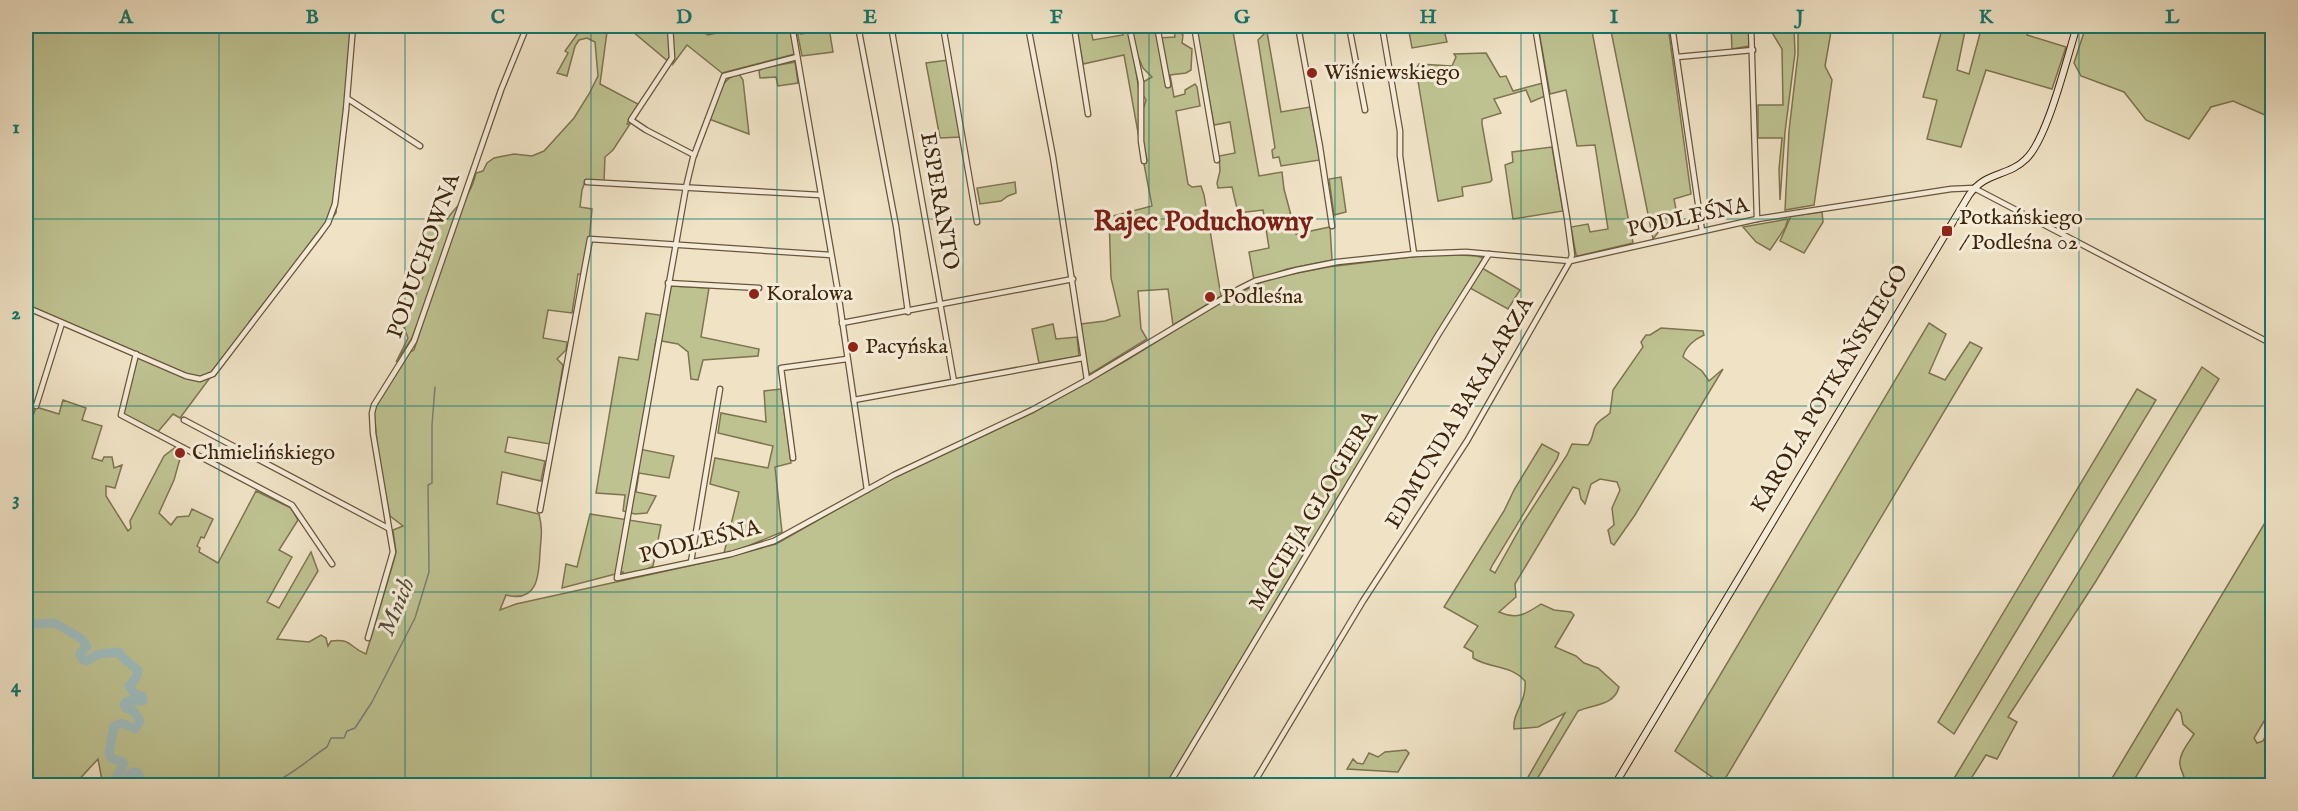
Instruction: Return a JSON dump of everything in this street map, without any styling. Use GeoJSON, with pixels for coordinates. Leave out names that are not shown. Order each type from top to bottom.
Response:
{"type":"FeatureCollection","features":[{"type":"Feature","properties":{"kind":"street"},"geometry":{"type":"LineString","coordinates":[[26,307],[194,378],[206,378],[213,374],[320,234],[333,213],[348,99],[353,26]]}},
{"type":"Feature","properties":{"kind":"street","name":"PODUCHOWNA"},"geometry":{"type":"LineString","coordinates":[[368,638],[393,552],[373,433],[374,405],[414,341],[501,90],[527,26]]}},
{"type":"Feature","properties":{"kind":"street"},"geometry":{"type":"LineString","coordinates":[[670,26],[672,58],[631,120],[694,155]]}},
{"type":"Feature","properties":{"kind":"street"},"geometry":{"type":"LineString","coordinates":[[792,26],[842,323],[867,490]]}},
{"type":"Feature","properties":{"kind":"street"},"geometry":{"type":"LineString","coordinates":[[858,26],[896,226],[908,312]]}},
{"type":"Feature","properties":{"kind":"street","name":"ESPERANTO"},"geometry":{"type":"LineString","coordinates":[[891,26],[954,382]]}},
{"type":"Feature","properties":{"kind":"street"},"geometry":{"type":"LineString","coordinates":[[944,26],[977,222]]}},
{"type":"Feature","properties":{"kind":"street"},"geometry":{"type":"LineString","coordinates":[[1028,26],[1053,158],[1087,380]]}},
{"type":"Feature","properties":{"kind":"street"},"geometry":{"type":"LineString","coordinates":[[1074,26],[1088,114]]}},
{"type":"Feature","properties":{"kind":"street"},"geometry":{"type":"LineString","coordinates":[[1129,26],[1141,82],[1141,141],[1144,161]]}},
{"type":"Feature","properties":{"kind":"street"},"geometry":{"type":"LineString","coordinates":[[1157,26],[1168,85]]}},
{"type":"Feature","properties":{"kind":"street"},"geometry":{"type":"LineString","coordinates":[[1194,26],[1217,160]]}},
{"type":"Feature","properties":{"kind":"street"},"geometry":{"type":"LineString","coordinates":[[1298,26],[1332,226]]}},
{"type":"Feature","properties":{"kind":"street"},"geometry":{"type":"LineString","coordinates":[[1349,26],[1365,110]]}},
{"type":"Feature","properties":{"kind":"street"},"geometry":{"type":"LineString","coordinates":[[1382,26],[1400,131],[1400,156],[1414,254]]}},
{"type":"Feature","properties":{"kind":"street"},"geometry":{"type":"LineString","coordinates":[[1535,26],[1567,218],[1572,255],[1570,261]]}},
{"type":"Feature","properties":{"kind":"street"},"geometry":{"type":"LineString","coordinates":[[1672,26],[1702,231]]}},
{"type":"Feature","properties":{"kind":"street"},"geometry":{"type":"LineString","coordinates":[[1751,26],[1757,219]]}},
{"type":"Feature","properties":{"kind":"street","name":"KAROLA POTKAŃSKIEGO"},"geometry":{"type":"LineString","coordinates":[[1614,786],[1974,188],[1986,178],[2022,163],[2038,143],[2077,26]]}},
{"type":"Feature","properties":{"kind":"street"},"geometry":{"type":"LineString","coordinates":[[1677,57],[1753,50]]}},
{"type":"Feature","properties":{"kind":"street"},"geometry":{"type":"LineString","coordinates":[[759,288],[668,283],[694,155],[724,76],[797,57]]}},
{"type":"Feature","properties":{"kind":"street"},"geometry":{"type":"LineString","coordinates":[[348,99],[420,146]]}},
{"type":"Feature","properties":{"kind":"street"},"geometry":{"type":"LineString","coordinates":[[587,182],[820,195]]}},
{"type":"Feature","properties":{"kind":"street"},"geometry":{"type":"LineString","coordinates":[[1974,188],[2272,344]]}},
{"type":"Feature","properties":{"kind":"street","name":"PODLEŚNA"},"geometry":{"type":"LineString","coordinates":[[668,283],[617,578],[731,554],[774,541],[894,475],[1032,411],[1255,281],[1337,262],[1414,254],[1466,252],[1570,261],[1757,219],[1951,189],[1974,188]]}},
{"type":"Feature","properties":{"kind":"street"},"geometry":{"type":"LineString","coordinates":[[540,510],[590,239],[831,255]]}},
{"type":"Feature","properties":{"kind":"street","name":"MACIEJA GLOGIERA"},"geometry":{"type":"LineString","coordinates":[[1167,786],[1489,254]]}},
{"type":"Feature","properties":{"kind":"street","name":"EDMUNDA BAKALARZA"},"geometry":{"type":"LineString","coordinates":[[1252,786],[1363,602],[1467,441],[1570,261]]}},
{"type":"Feature","properties":{"kind":"street"},"geometry":{"type":"LineString","coordinates":[[842,323],[1073,279]]}},
{"type":"Feature","properties":{"kind":"street"},"geometry":{"type":"LineString","coordinates":[[36,406],[62,323]]}},
{"type":"Feature","properties":{"kind":"street"},"geometry":{"type":"LineString","coordinates":[[136,354],[121,415],[292,505],[333,564]]}},
{"type":"Feature","properties":{"kind":"street"},"geometry":{"type":"LineString","coordinates":[[854,400],[1083,358]]}},
{"type":"Feature","properties":{"kind":"street"},"geometry":{"type":"LineString","coordinates":[[793,459],[781,368],[847,359]]}},
{"type":"Feature","properties":{"kind":"street"},"geometry":{"type":"LineString","coordinates":[[692,562],[720,389]]}},
{"type":"Feature","properties":{"kind":"street"},"geometry":{"type":"LineString","coordinates":[[184,420],[388,528]]}},
{"type":"Feature","properties":{"kind":"green space"},"geometry":{"type":"Polygon","coordinates":[[[26,26],[354,26],[336,213],[249,322],[250,324],[180,418],[173,414],[156,434],[121,415],[137,354],[26,306],[26,26]]]}},
{"type":"Feature","properties":{"kind":"green space"},"geometry":{"type":"Polygon","coordinates":[[[583,26],[611,26],[607,32],[600,84],[638,104],[627,124],[630,124],[613,150],[605,157],[604,181],[585,182],[582,190],[580,207],[592,209],[586,275],[578,274],[572,313],[548,310],[543,338],[567,342],[566,350],[557,359],[563,365],[550,444],[508,437],[505,452],[545,461],[541,481],[502,472],[497,504],[539,514],[541,533],[539,570],[535,585],[525,595],[506,595],[500,610],[516,604],[725,558],[776,544],[894,477],[1034,412],[1127,360],[1222,301],[1268,279],[1328,267],[1410,257],[1444,254],[1483,258],[1166,785],[103,786],[98,759],[74,785],[26,786],[26,437],[36,407],[59,414],[63,400],[86,408],[82,420],[102,426],[92,458],[102,461],[104,457],[112,457],[114,468],[122,465],[115,488],[106,486],[106,496],[128,531],[131,528],[130,521],[164,456],[177,446],[183,448],[174,480],[159,513],[171,525],[177,517],[189,516],[192,509],[213,519],[204,538],[201,537],[197,546],[200,548],[199,552],[218,563],[256,491],[291,508],[298,520],[279,550],[292,557],[267,602],[279,608],[311,552],[318,571],[277,639],[309,642],[321,635],[326,638],[328,646],[331,641],[343,641],[366,654],[396,552],[393,530],[403,526],[390,516],[379,461],[374,413],[376,406],[410,352],[414,350],[421,328],[416,327],[412,338],[396,362],[408,338],[403,325],[429,262],[418,253],[430,210],[447,219],[468,194],[476,173],[483,171],[487,163],[494,158],[514,154],[532,156],[544,151],[574,118],[598,76],[595,42],[587,38],[579,40],[575,46],[567,76],[557,73],[568,53],[565,51],[583,26]]]}},
{"type":"Feature","properties":{"kind":"green space"},"geometry":{"type":"Polygon","coordinates":[[[626,26],[668,26],[669,62],[626,26]]]}},
{"type":"Feature","properties":{"kind":"green space"},"geometry":{"type":"Polygon","coordinates":[[[673,26],[700,26],[699,30],[708,35],[748,26],[789,26],[795,54],[722,73],[687,45],[673,64],[673,26]]]}},
{"type":"Feature","properties":{"kind":"green space"},"geometry":{"type":"Polygon","coordinates":[[[796,26],[799,26],[801,34],[829,28],[833,52],[802,56],[796,26]]]}},
{"type":"Feature","properties":{"kind":"green space"},"geometry":{"type":"Polygon","coordinates":[[[1076,26],[1090,26],[1093,40],[1123,35],[1122,26],[1156,26],[1158,38],[1175,37],[1174,30],[1176,29],[1183,35],[1182,43],[1192,49],[1191,70],[1170,75],[1174,97],[1185,94],[1185,90],[1195,84],[1197,87],[1200,106],[1176,111],[1188,184],[1192,187],[1201,186],[1204,195],[1221,296],[1173,325],[1168,289],[1138,291],[1141,329],[1147,339],[1090,374],[1087,370],[1081,324],[1105,321],[1120,316],[1111,278],[1109,217],[1152,206],[1144,164],[1147,160],[1142,138],[1143,110],[1146,100],[1142,93],[1143,82],[1152,77],[1143,68],[1137,54],[1133,52],[1140,106],[1139,138],[1124,55],[1083,64],[1076,26]]]}},
{"type":"Feature","properties":{"kind":"green space"},"geometry":{"type":"Polygon","coordinates":[[[1196,26],[1232,26],[1259,176],[1282,172],[1296,234],[1330,227],[1332,260],[1287,269],[1254,280],[1249,252],[1269,248],[1263,210],[1238,213],[1232,187],[1218,188],[1219,156],[1235,153],[1230,122],[1214,125],[1196,26]]]}},
{"type":"Feature","properties":{"kind":"green space"},"geometry":{"type":"Polygon","coordinates":[[[1263,26],[1266,26],[1281,112],[1310,107],[1320,160],[1281,166],[1279,157],[1273,158],[1272,150],[1275,148],[1258,40],[1264,34],[1263,26]]]}},
{"type":"Feature","properties":{"kind":"green space"},"geometry":{"type":"Polygon","coordinates":[[[1408,26],[1443,26],[1447,42],[1412,48],[1408,26]]]}},
{"type":"Feature","properties":{"kind":"green space"},"geometry":{"type":"Polygon","coordinates":[[[1538,26],[1591,26],[1633,243],[1576,255],[1571,227],[1588,224],[1590,232],[1608,229],[1595,145],[1577,146],[1566,90],[1550,94],[1538,26]]]}},
{"type":"Feature","properties":{"kind":"green space"},"geometry":{"type":"Polygon","coordinates":[[[1610,26],[1668,26],[1691,194],[1674,199],[1679,225],[1660,230],[1653,239],[1610,26]]]}},
{"type":"Feature","properties":{"kind":"green space"},"geometry":{"type":"Polygon","coordinates":[[[1731,26],[1749,26],[1749,46],[1732,49],[1731,26]]]}},
{"type":"Feature","properties":{"kind":"green space"},"geometry":{"type":"Polygon","coordinates":[[[1768,26],[1832,26],[1825,66],[1832,80],[1814,205],[1785,210],[1789,131],[1798,54],[1798,27],[1794,28],[1795,53],[1785,132],[1780,200],[1779,169],[1782,138],[1758,138],[1758,105],[1783,105],[1782,49],[1768,26]]]}},
{"type":"Feature","properties":{"kind":"green space"},"geometry":{"type":"Polygon","coordinates":[[[1943,26],[1966,26],[1957,70],[1969,74],[1982,26],[2030,26],[2027,35],[2066,47],[2052,89],[1986,70],[1961,147],[1927,139],[1937,100],[1923,97],[1943,26]]]}},
{"type":"Feature","properties":{"kind":"green space"},"geometry":{"type":"Polygon","coordinates":[[[2086,26],[2272,26],[2272,118],[2233,101],[2211,107],[2189,139],[2146,120],[2124,92],[2081,76],[2074,63],[2086,26]]]}},
{"type":"Feature","properties":{"kind":"green space"},"geometry":{"type":"Polygon","coordinates":[[[1486,53],[1500,77],[1506,76],[1513,91],[1543,83],[1545,96],[1531,102],[1526,90],[1494,99],[1501,113],[1482,119],[1492,180],[1462,187],[1463,196],[1438,201],[1416,69],[1419,64],[1452,66],[1456,57],[1454,54],[1486,53]]]}},
{"type":"Feature","properties":{"kind":"green space"},"geometry":{"type":"Polygon","coordinates":[[[948,60],[961,137],[940,138],[926,63],[948,60]]]}},
{"type":"Feature","properties":{"kind":"green space"},"geometry":{"type":"Polygon","coordinates":[[[795,62],[798,83],[778,86],[776,77],[760,78],[759,71],[763,68],[795,62]]]}},
{"type":"Feature","properties":{"kind":"green space"},"geometry":{"type":"Polygon","coordinates":[[[739,74],[743,80],[749,134],[709,119],[723,85],[732,76],[739,74]]]}},
{"type":"Feature","properties":{"kind":"green space"},"geometry":{"type":"Polygon","coordinates":[[[1552,147],[1563,211],[1513,219],[1505,165],[1513,162],[1512,152],[1552,147]]]}},
{"type":"Feature","properties":{"kind":"green space"},"geometry":{"type":"Polygon","coordinates":[[[1341,177],[1346,212],[1334,215],[1329,179],[1341,177]]]}},
{"type":"Feature","properties":{"kind":"green space"},"geometry":{"type":"Polygon","coordinates":[[[1015,182],[1016,193],[1001,201],[980,204],[977,188],[1015,182]]]}},
{"type":"Feature","properties":{"kind":"green space"},"geometry":{"type":"Polygon","coordinates":[[[1822,212],[1823,222],[1804,253],[1780,241],[1791,216],[1822,212]]]}},
{"type":"Feature","properties":{"kind":"green space"},"geometry":{"type":"Polygon","coordinates":[[[1788,219],[1785,228],[1770,250],[1756,242],[1743,227],[1788,219]]]}},
{"type":"Feature","properties":{"kind":"green space"},"geometry":{"type":"Polygon","coordinates":[[[1482,268],[1520,290],[1508,309],[1470,288],[1482,268]]]}},
{"type":"Feature","properties":{"kind":"green space"},"geometry":{"type":"Polygon","coordinates":[[[671,286],[709,288],[701,337],[759,349],[758,356],[703,360],[698,380],[691,379],[688,352],[678,344],[656,340],[639,449],[674,456],[669,478],[639,473],[636,492],[656,496],[647,513],[635,514],[623,511],[625,495],[596,493],[619,357],[638,360],[646,313],[665,316],[671,286]]]}},
{"type":"Feature","properties":{"kind":"green space"},"geometry":{"type":"Polygon","coordinates":[[[1929,323],[1946,334],[1929,373],[1945,380],[1970,342],[1982,348],[1722,784],[1675,751],[1929,323]]]}},
{"type":"Feature","properties":{"kind":"green space"},"geometry":{"type":"Polygon","coordinates":[[[1053,324],[1056,339],[1077,337],[1079,356],[1039,363],[1032,329],[1053,324]]]}},
{"type":"Feature","properties":{"kind":"green space"},"geometry":{"type":"Polygon","coordinates":[[[1661,328],[1703,331],[1704,335],[1691,344],[1683,357],[1702,371],[1709,381],[1723,369],[1635,515],[1614,545],[1611,543],[1608,530],[1614,525],[1612,508],[1620,490],[1617,482],[1600,479],[1591,484],[1585,504],[1581,499],[1579,489],[1573,487],[1515,584],[1516,597],[1499,612],[1516,616],[1531,611],[1541,604],[1554,610],[1571,612],[1574,615],[1555,647],[1598,668],[1619,687],[1613,698],[1603,704],[1578,711],[1534,784],[1525,785],[1565,713],[1538,727],[1514,729],[1515,718],[1524,695],[1525,681],[1513,672],[1473,658],[1473,652],[1464,647],[1478,626],[1444,607],[1504,511],[1542,444],[1559,453],[1557,459],[1493,564],[1490,570],[1495,573],[1572,444],[1588,445],[1596,425],[1610,413],[1613,390],[1643,347],[1641,342],[1646,335],[1661,328]]]}},
{"type":"Feature","properties":{"kind":"green space"},"geometry":{"type":"Polygon","coordinates":[[[2202,367],[2219,379],[2096,581],[2008,717],[2017,722],[1997,759],[1986,755],[1967,785],[1950,785],[2202,367]]]}},
{"type":"Feature","properties":{"kind":"green space"},"geometry":{"type":"Polygon","coordinates":[[[781,389],[791,463],[775,467],[782,532],[736,551],[724,553],[739,492],[710,484],[715,458],[768,468],[773,446],[718,433],[721,413],[766,422],[764,391],[781,389]]]}},
{"type":"Feature","properties":{"kind":"green space"},"geometry":{"type":"Polygon","coordinates":[[[2137,389],[2156,400],[1954,734],[1938,722],[2137,389]]]}},
{"type":"Feature","properties":{"kind":"green space"},"geometry":{"type":"Polygon","coordinates":[[[2272,511],[2272,708],[2254,738],[2257,743],[2263,741],[2265,737],[2272,740],[2271,750],[2267,754],[2272,755],[2272,785],[2181,785],[2185,783],[2180,765],[2181,757],[2194,734],[2183,724],[2181,713],[2177,709],[2131,785],[2108,785],[2272,511]]]}},
{"type":"Feature","properties":{"kind":"green space"},"geometry":{"type":"Polygon","coordinates":[[[590,514],[661,525],[653,566],[644,571],[623,575],[623,572],[562,588],[566,564],[577,567],[590,514]]]}},
{"type":"Feature","properties":{"kind":"green space"},"geometry":{"type":"Polygon","coordinates":[[[1406,750],[1409,753],[1398,772],[1347,769],[1353,759],[1363,764],[1369,753],[1378,757],[1385,752],[1406,750]]]}},
{"type":"Feature","properties":{"kind":"waterway","name":"Mnich"},"geometry":{"type":"LineString","coordinates":[[275,786],[276,781],[296,770],[327,747],[331,738],[344,738],[347,731],[355,728],[372,702],[415,618],[429,572],[428,485],[432,483],[432,425],[435,387]]}},
{"type":"Feature","properties":{"kind":"waterway"},"geometry":{"type":"LineString","coordinates":[[26,609],[31,621],[35,624],[55,623],[82,639],[87,646],[80,654],[83,660],[86,661],[99,654],[119,652],[138,670],[136,678],[129,686],[135,694],[142,696],[143,701],[127,701],[124,705],[134,711],[140,721],[135,729],[122,723],[114,726],[109,754],[111,758],[124,763],[115,780],[116,783],[124,786]]}},
{"type":"Feature","properties":{"kind":"waterway"},"geometry":{"type":"LineString","coordinates":[[125,786],[128,775],[133,772],[138,773],[145,786]]}},
{"type":"Feature","properties":{"kind":"place","name":"Wiśniewskiego"},"geometry":{"type":"Point","coordinates":[1312,73]}},
{"type":"Feature","properties":{"kind":"place","name":"Potkańskiego / Podleśna 02"},"geometry":{"type":"Point","coordinates":[1947,231]}},
{"type":"Feature","properties":{"kind":"place","name":"Koralowa"},"geometry":{"type":"Point","coordinates":[754,294]}},
{"type":"Feature","properties":{"kind":"place","name":"Podleśna"},"geometry":{"type":"Point","coordinates":[1210,297]}},
{"type":"Feature","properties":{"kind":"place","name":"Pacyńska"},"geometry":{"type":"Point","coordinates":[853,347]}},
{"type":"Feature","properties":{"kind":"place","name":"Chmielińskiego"},"geometry":{"type":"Point","coordinates":[180,453]}},
{"type":"Feature","properties":{"kind":"district","name":"Rajec Poduchowny"},"geometry":{"type":"Point","coordinates":[1203,222]}}]}
